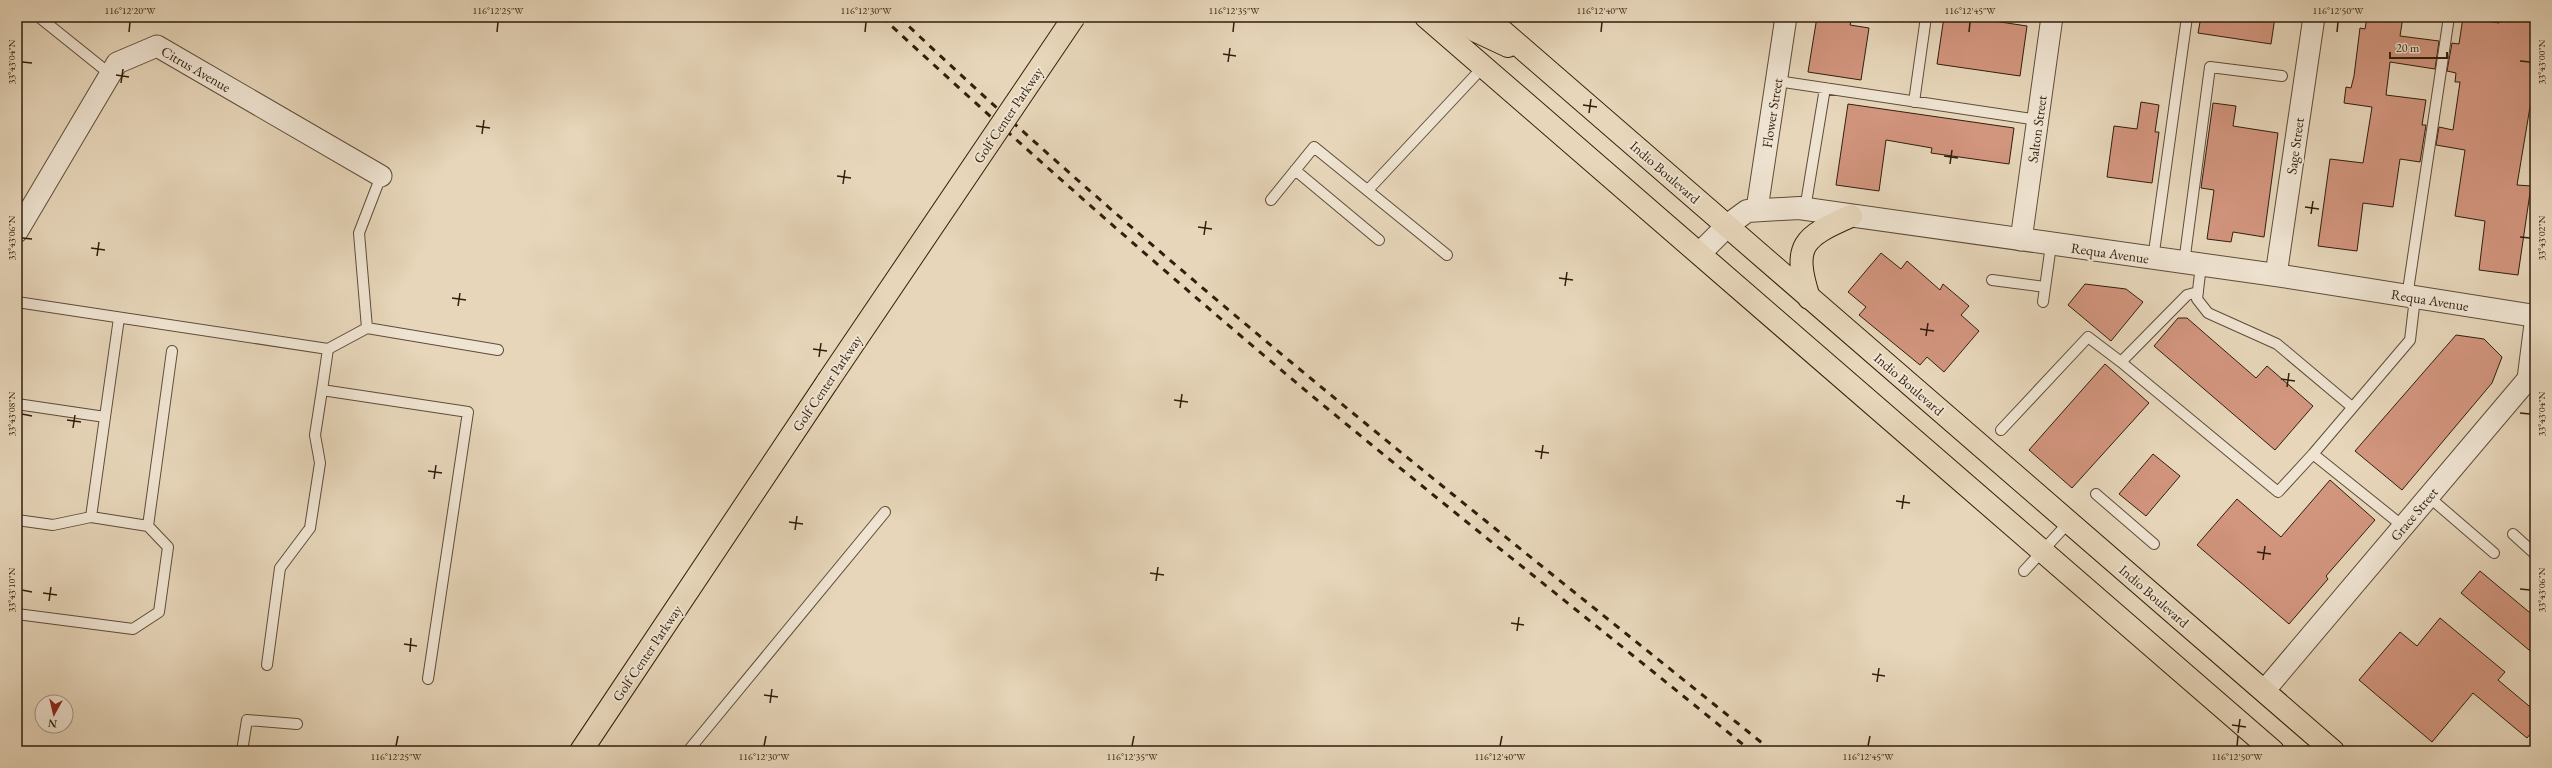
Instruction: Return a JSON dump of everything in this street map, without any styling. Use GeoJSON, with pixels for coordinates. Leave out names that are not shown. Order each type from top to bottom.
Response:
{"type":"FeatureCollection","features":[{"type":"Feature","properties":{"kind":"main road","name":"Golf Center Parkway"},"geometry":{"type":"LineString","coordinates":[[581,751],[828,381],[1074,17]]}},
{"type":"Feature","properties":{"kind":"main road"},"geometry":{"type":"LineString","coordinates":[[1426,17],[2273,751]]}},
{"type":"Feature","properties":{"kind":"main road"},"geometry":{"type":"LineString","coordinates":[[1459,17],[1476,31],[1531,56]]}},
{"type":"Feature","properties":{"kind":"main road","name":"Indio Boulevard"},"geometry":{"type":"LineString","coordinates":[[1486,17],[1728,225],[1809,298],[2333,751]]}},
{"type":"Feature","properties":{"kind":"main road"},"geometry":{"type":"LineString","coordinates":[[1809,298],[1801,274],[1800,260],[1803,249],[1818,231],[1851,216]]}},
{"type":"Feature","properties":{"kind":"street","name":"Flower Street"},"geometry":{"type":"LineString","coordinates":[[1757,209],[1786,17]]}},
{"type":"Feature","properties":{"kind":"street","name":"Salton Street"},"geometry":{"type":"LineString","coordinates":[[2021,240],[2052,17]]}},
{"type":"Feature","properties":{"kind":"street","name":"Sage Street"},"geometry":{"type":"LineString","coordinates":[[2276,275],[2314,17]]}},
{"type":"Feature","properties":{"kind":"street","name":"Citrus Avenue"},"geometry":{"type":"LineString","coordinates":[[17,232],[117,63],[157,46],[381,176]]}},
{"type":"Feature","properties":{"kind":"street","name":"Requa Avenue"},"geometry":{"type":"LineString","coordinates":[[1700,253],[1728,225],[1746,211],[1757,209],[1805,209],[2051,245],[2276,275],[2535,316]]}},
{"type":"Feature","properties":{"kind":"street","name":"Grace Street"},"geometry":{"type":"LineString","coordinates":[[2264,691],[2528,379],[2535,324]]}},
{"type":"Feature","properties":{"kind":"lane"},"geometry":{"type":"LineString","coordinates":[[39,17],[110,74]]}},
{"type":"Feature","properties":{"kind":"lane"},"geometry":{"type":"LineString","coordinates":[[1914,102],[1926,17]]}},
{"type":"Feature","properties":{"kind":"lane"},"geometry":{"type":"LineString","coordinates":[[2153,259],[2187,17]]}},
{"type":"Feature","properties":{"kind":"lane"},"geometry":{"type":"LineString","coordinates":[[2001,430],[2088,337],[2121,362],[2278,492],[2313,454],[2410,340],[2411,297],[2449,17]]}},
{"type":"Feature","properties":{"kind":"lane"},"geometry":{"type":"LineString","coordinates":[[1368,190],[1483,67]]}},
{"type":"Feature","properties":{"kind":"lane"},"geometry":{"type":"LineString","coordinates":[[2282,76],[2210,67],[2192,264],[2198,292],[2197,298],[2208,313],[2277,344],[2352,408]]}},
{"type":"Feature","properties":{"kind":"lane"},"geometry":{"type":"LineString","coordinates":[[1777,81],[2038,120]]}},
{"type":"Feature","properties":{"kind":"lane"},"geometry":{"type":"LineString","coordinates":[[1805,209],[1826,88]]}},
{"type":"Feature","properties":{"kind":"lane"},"geometry":{"type":"LineString","coordinates":[[1271,200],[1314,147],[1447,255]]}},
{"type":"Feature","properties":{"kind":"lane"},"geometry":{"type":"LineString","coordinates":[[1295,170],[1379,240]]}},
{"type":"Feature","properties":{"kind":"lane"},"geometry":{"type":"LineString","coordinates":[[367,328],[359,233],[381,176]]}},
{"type":"Feature","properties":{"kind":"lane"},"geometry":{"type":"LineString","coordinates":[[2044,302],[2051,245]]}},
{"type":"Feature","properties":{"kind":"lane"},"geometry":{"type":"LineString","coordinates":[[1992,280],[2045,287]]}},
{"type":"Feature","properties":{"kind":"lane"},"geometry":{"type":"LineString","coordinates":[[2121,362],[2187,295],[2198,292]]}},
{"type":"Feature","properties":{"kind":"lane"},"geometry":{"type":"LineString","coordinates":[[17,302],[328,349],[367,328],[498,350]]}},
{"type":"Feature","properties":{"kind":"lane"},"geometry":{"type":"LineString","coordinates":[[91,517],[119,318]]}},
{"type":"Feature","properties":{"kind":"lane"},"geometry":{"type":"LineString","coordinates":[[267,665],[280,568],[310,528],[320,463],[315,435],[328,349]]}},
{"type":"Feature","properties":{"kind":"lane"},"geometry":{"type":"LineString","coordinates":[[148,526],[172,351]]}},
{"type":"Feature","properties":{"kind":"lane"},"geometry":{"type":"LineString","coordinates":[[322,390],[468,412],[428,679]]}},
{"type":"Feature","properties":{"kind":"lane"},"geometry":{"type":"LineString","coordinates":[[17,404],[104,417]]}},
{"type":"Feature","properties":{"kind":"lane"},"geometry":{"type":"LineString","coordinates":[[2313,454],[2404,527]]}},
{"type":"Feature","properties":{"kind":"lane"},"geometry":{"type":"LineString","coordinates":[[2096,494],[2154,544]]}},
{"type":"Feature","properties":{"kind":"lane"},"geometry":{"type":"LineString","coordinates":[[2429,497],[2494,553]]}},
{"type":"Feature","properties":{"kind":"lane"},"geometry":{"type":"LineString","coordinates":[[688,751],[885,512]]}},
{"type":"Feature","properties":{"kind":"lane"},"geometry":{"type":"LineString","coordinates":[[17,520],[52,525],[91,517],[148,526],[168,547],[159,612],[133,629],[17,614]]}},
{"type":"Feature","properties":{"kind":"lane"},"geometry":{"type":"LineString","coordinates":[[2024,571],[2069,522]]}},
{"type":"Feature","properties":{"kind":"lane"},"geometry":{"type":"LineString","coordinates":[[2512,534],[2535,554]]}},
{"type":"Feature","properties":{"kind":"lane"},"geometry":{"type":"LineString","coordinates":[[242,751],[247,720],[298,724]]}},
{"type":"Feature","properties":{"kind":"building"},"geometry":{"type":"Polygon","coordinates":[[[1817,17],[1852,17],[1850,25],[1869,28],[1861,80],[1808,72],[1817,17]]]}},
{"type":"Feature","properties":{"kind":"building"},"geometry":{"type":"Polygon","coordinates":[[[1944,17],[1967,17],[2027,26],[2020,76],[1937,64],[1944,17]]]}},
{"type":"Feature","properties":{"kind":"building"},"geometry":{"type":"Polygon","coordinates":[[[2201,17],[2275,17],[2271,44],[2198,33],[2201,17]]]}},
{"type":"Feature","properties":{"kind":"building"},"geometry":{"type":"Polygon","coordinates":[[[2367,17],[2403,17],[2400,36],[2439,41],[2435,69],[2390,62],[2386,95],[2426,100],[2422,125],[2426,125],[2420,162],[2400,159],[2393,207],[2363,203],[2357,251],[2318,246],[2330,159],[2363,163],[2372,107],[2344,103],[2346,87],[2351,88],[2354,76],[2360,28],[2365,29],[2367,17]]]}},
{"type":"Feature","properties":{"kind":"building"},"geometry":{"type":"Polygon","coordinates":[[[2463,17],[2499,23],[2500,17],[2535,17],[2535,77],[2517,185],[2531,186],[2518,275],[2479,270],[2485,221],[2455,216],[2465,150],[2436,145],[2439,127],[2453,130],[2460,82],[2455,82],[2456,73],[2447,71],[2452,43],[2459,44],[2463,17]]]}},
{"type":"Feature","properties":{"kind":"building"},"geometry":{"type":"Polygon","coordinates":[[[2141,102],[2159,105],[2155,132],[2159,132],[2152,183],[2107,177],[2114,126],[2137,129],[2141,102]]]}},
{"type":"Feature","properties":{"kind":"building"},"geometry":{"type":"Polygon","coordinates":[[[2213,103],[2236,106],[2233,126],[2278,133],[2264,237],[2233,232],[2231,242],[2207,239],[2214,190],[2201,188],[2213,103]]]}},
{"type":"Feature","properties":{"kind":"building"},"geometry":{"type":"Polygon","coordinates":[[[1848,104],[2014,128],[2009,164],[1931,153],[1932,148],[1886,140],[1879,191],[1836,185],[1848,104]]]}},
{"type":"Feature","properties":{"kind":"building"},"geometry":{"type":"Polygon","coordinates":[[[1881,253],[1901,269],[1907,261],[1940,290],[1943,284],[1969,306],[1961,315],[1979,331],[1944,372],[1927,357],[1920,365],[1859,315],[1866,307],[1848,292],[1881,253]]]}},
{"type":"Feature","properties":{"kind":"building"},"geometry":{"type":"Polygon","coordinates":[[[2085,284],[2126,289],[2143,302],[2111,341],[2068,305],[2085,284]]]}},
{"type":"Feature","properties":{"kind":"building"},"geometry":{"type":"Polygon","coordinates":[[[2178,318],[2187,318],[2256,378],[2267,366],[2313,406],[2275,450],[2154,346],[2178,318]]]}},
{"type":"Feature","properties":{"kind":"building"},"geometry":{"type":"Polygon","coordinates":[[[2456,335],[2484,339],[2502,357],[2492,383],[2402,490],[2355,451],[2456,335]]]}},
{"type":"Feature","properties":{"kind":"building"},"geometry":{"type":"Polygon","coordinates":[[[2105,364],[2149,403],[2072,488],[2029,450],[2105,364]]]}},
{"type":"Feature","properties":{"kind":"building"},"geometry":{"type":"Polygon","coordinates":[[[2153,454],[2180,476],[2146,516],[2119,494],[2153,454]]]}},
{"type":"Feature","properties":{"kind":"building"},"geometry":{"type":"Polygon","coordinates":[[[2330,480],[2375,520],[2326,576],[2328,579],[2289,624],[2197,545],[2237,499],[2281,537],[2330,480]]]}},
{"type":"Feature","properties":{"kind":"building"},"geometry":{"type":"Polygon","coordinates":[[[2480,571],[2535,617],[2535,655],[2461,593],[2480,571]]]}},
{"type":"Feature","properties":{"kind":"building"},"geometry":{"type":"Polygon","coordinates":[[[2440,618],[2505,672],[2498,680],[2535,711],[2535,728],[2527,738],[2473,693],[2432,742],[2359,680],[2400,632],[2417,646],[2440,618]]]}},
{"type":"Feature","properties":{"kind":"railway"},"geometry":{"type":"LineString","coordinates":[[882,17],[1041,162],[1256,349],[1420,485],[1751,751]]}},
{"type":"Feature","properties":{"kind":"railway"},"geometry":{"type":"LineString","coordinates":[[899,17],[1110,209],[1218,301],[1438,483],[1772,751]]}}]}
